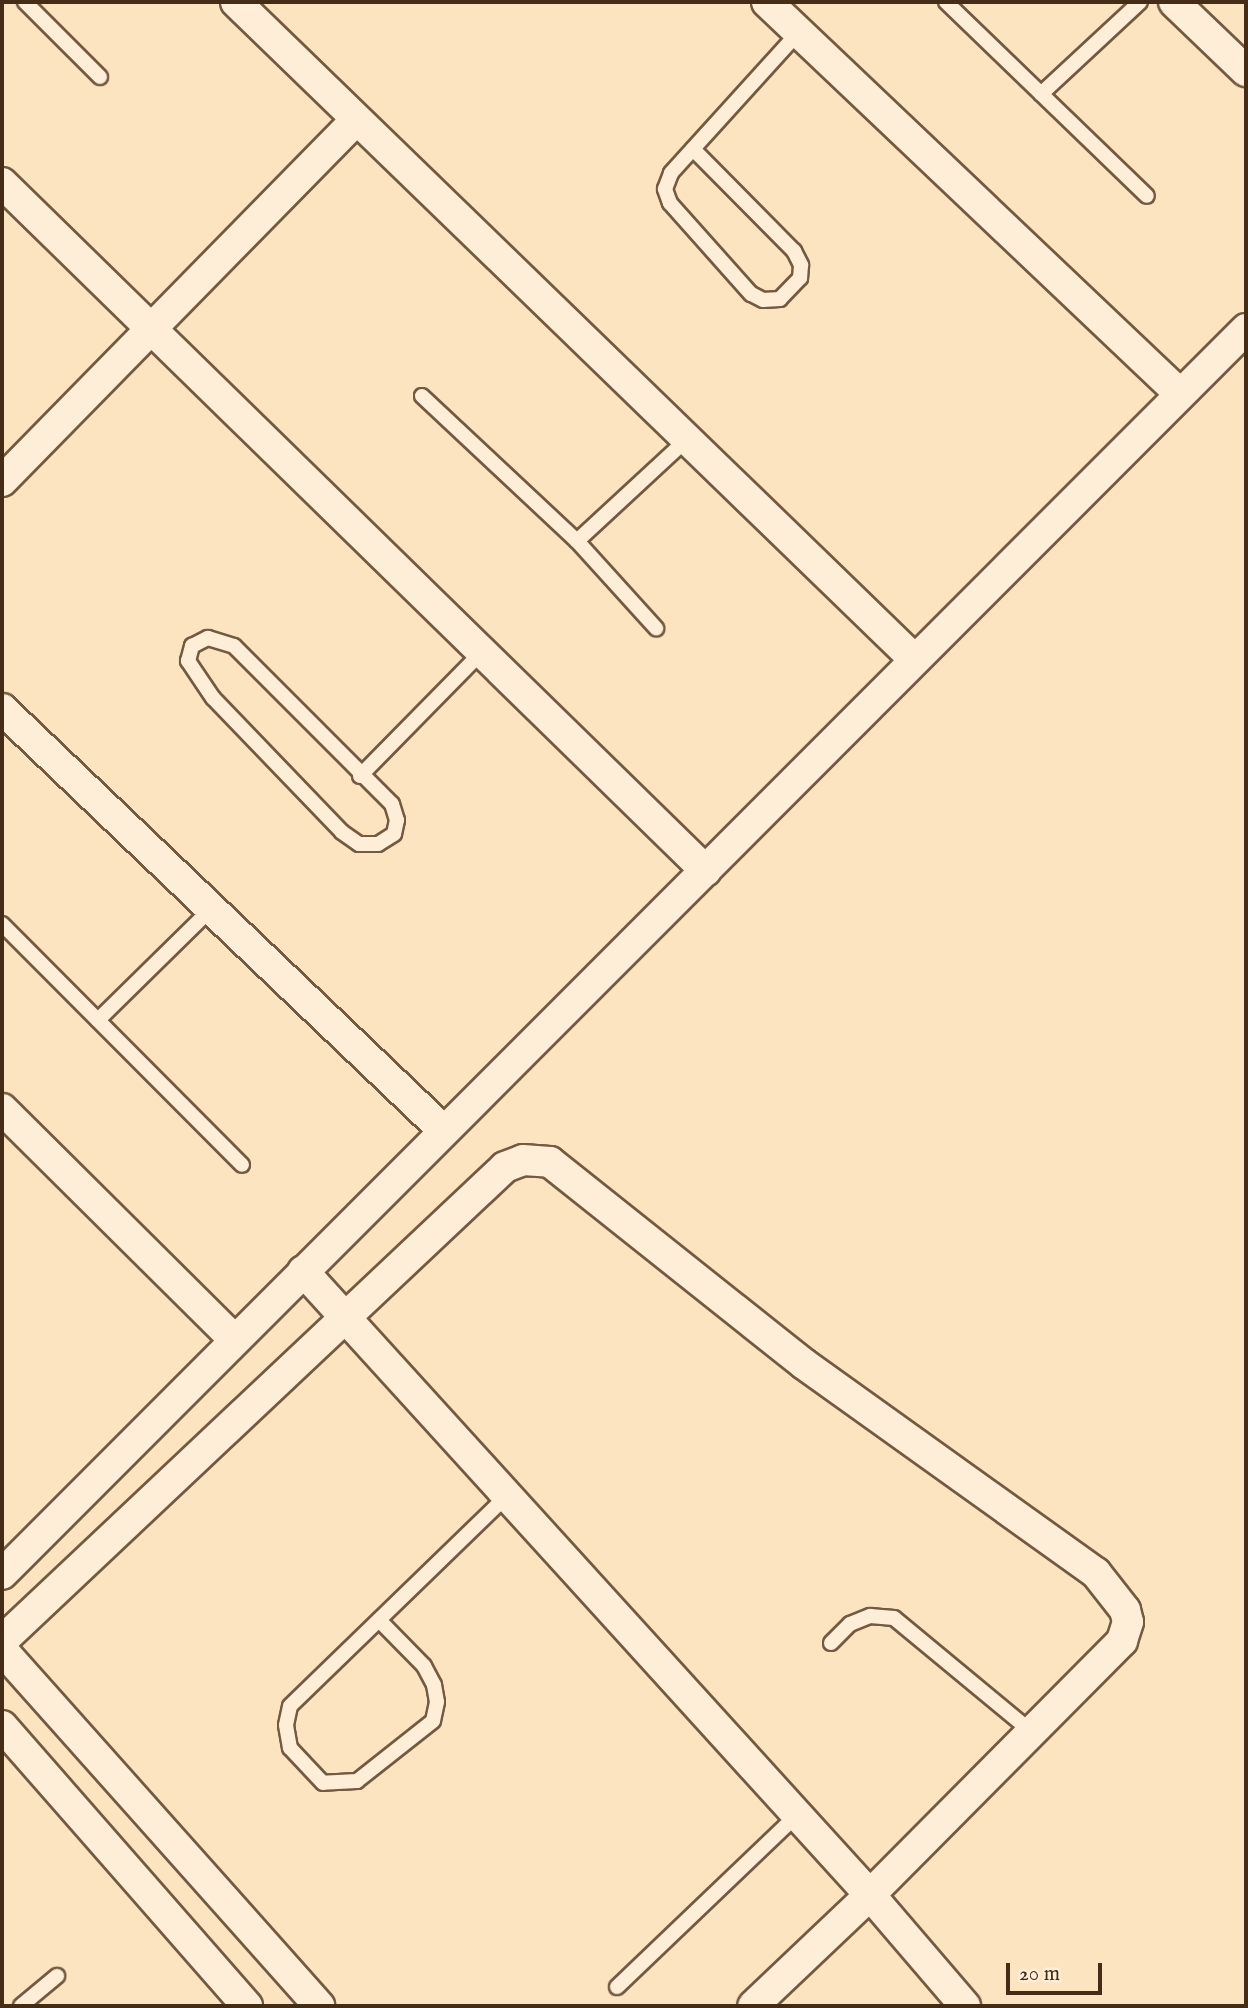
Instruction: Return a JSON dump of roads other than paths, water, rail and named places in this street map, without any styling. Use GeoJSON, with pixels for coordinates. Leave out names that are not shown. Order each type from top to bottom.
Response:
{"type":"FeatureCollection","features":[{"type":"Feature","properties":{"kind":"street"},"geometry":{"type":"LineString","coordinates":[[236,2],[914,659]]}},
{"type":"Feature","properties":{"kind":"street"},"geometry":{"type":"LineString","coordinates":[[767,2],[1180,394]]}},
{"type":"Feature","properties":{"kind":"street"},"geometry":{"type":"LineString","coordinates":[[1174,2],[1246,71]]}},
{"type":"Feature","properties":{"kind":"street"},"geometry":{"type":"LineString","coordinates":[[2,481],[356,120]]}},
{"type":"Feature","properties":{"kind":"street"},"geometry":{"type":"LineString","coordinates":[[2,183],[706,871]]}},
{"type":"Feature","properties":{"kind":"street"},"geometry":{"type":"LineString","coordinates":[[2,1574],[1246,329]]}},
{"type":"Feature","properties":{"kind":"street"},"geometry":{"type":"LineString","coordinates":[[2,709],[443,1130]]}},
{"type":"Feature","properties":{"kind":"street"},"geometry":{"type":"LineString","coordinates":[[2,1109],[235,1340]]}},
{"type":"Feature","properties":{"kind":"street"},"geometry":{"type":"LineString","coordinates":[[319,2006],[3,1645],[505,1167],[523,1160],[550,1163],[804,1364],[1096,1573],[1119,1597],[1128,1622],[1122,1641],[870,1895],[753,2006]]}},
{"type":"Feature","properties":{"kind":"street"},"geometry":{"type":"LineString","coordinates":[[303,1271],[870,1895],[965,2006]]}},
{"type":"Feature","properties":{"kind":"street"},"geometry":{"type":"LineString","coordinates":[[2,1726],[247,2006]]}},
{"type":"Feature","properties":{"kind":"lane"},"geometry":{"type":"LineString","coordinates":[[27,2],[100,77]]}},
{"type":"Feature","properties":{"kind":"lane"},"geometry":{"type":"LineString","coordinates":[[946,2],[1147,196]]}},
{"type":"Feature","properties":{"kind":"lane"},"geometry":{"type":"LineString","coordinates":[[1041,94],[1140,2]]}},
{"type":"Feature","properties":{"kind":"lane"},"geometry":{"type":"LineString","coordinates":[[693,149],[794,251],[801,265],[800,278],[780,299],[763,300],[751,294],[670,203],[665,189],[671,173],[799,32]]}},
{"type":"Feature","properties":{"kind":"lane"},"geometry":{"type":"LineString","coordinates":[[422,396],[577,541],[656,628]]}},
{"type":"Feature","properties":{"kind":"lane"},"geometry":{"type":"LineString","coordinates":[[577,541],[686,440]]}},
{"type":"Feature","properties":{"kind":"lane"},"geometry":{"type":"LineString","coordinates":[[208,638],[234,646],[360,776],[392,804],[397,820],[394,834],[378,844],[359,844],[342,832],[213,698],[188,661],[192,646],[208,638]]}},
{"type":"Feature","properties":{"kind":"lane"},"geometry":{"type":"LineString","coordinates":[[360,776],[482,652]]}},
{"type":"Feature","properties":{"kind":"lane"},"geometry":{"type":"LineString","coordinates":[[98,1020],[211,909]]}},
{"type":"Feature","properties":{"kind":"lane"},"geometry":{"type":"LineString","coordinates":[[2,924],[242,1165]]}},
{"type":"Feature","properties":{"kind":"lane"},"geometry":{"type":"LineString","coordinates":[[379,1620],[424,1666],[434,1685],[437,1702],[433,1721],[357,1781],[341,1786],[323,1783],[290,1748],[286,1725],[290,1706],[506,1497]]}},
{"type":"Feature","properties":{"kind":"lane"},"geometry":{"type":"LineString","coordinates":[[831,1643],[850,1624],[870,1616],[894,1618],[1032,1732]]}},
{"type":"Feature","properties":{"kind":"lane"},"geometry":{"type":"LineString","coordinates":[[617,1987],[797,1815]]}},
{"type":"Feature","properties":{"kind":"lane"},"geometry":{"type":"LineString","coordinates":[[21,2006],[57,1976]]}}]}
